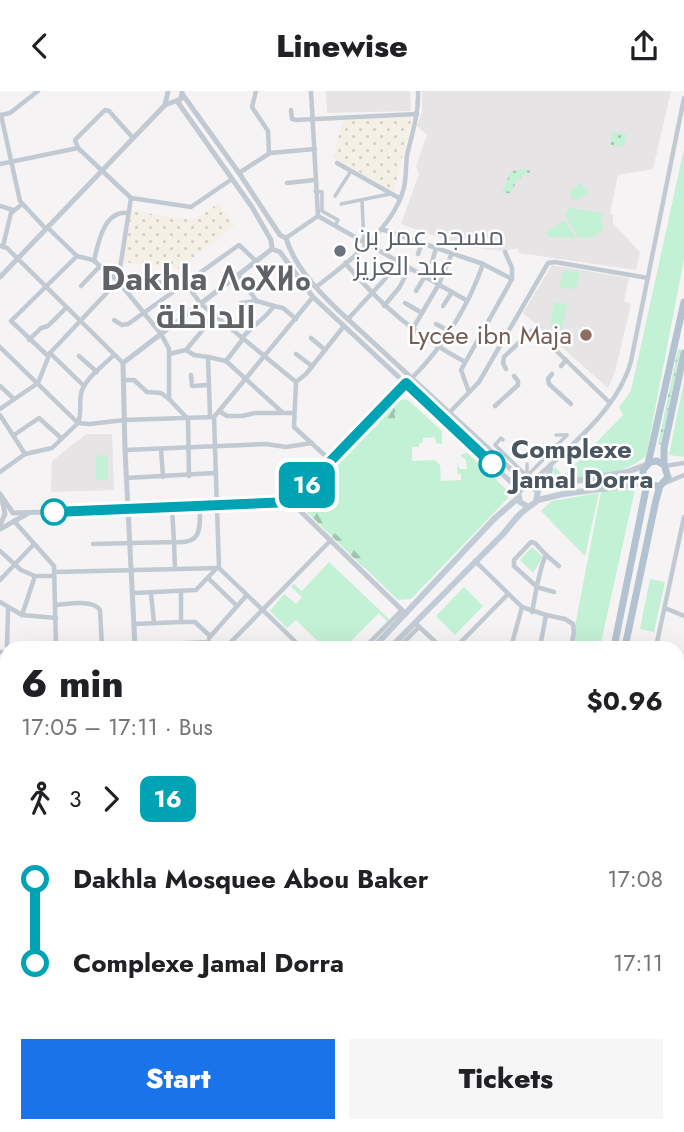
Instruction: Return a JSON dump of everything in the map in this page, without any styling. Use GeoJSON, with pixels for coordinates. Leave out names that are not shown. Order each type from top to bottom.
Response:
{"type":"FeatureCollection","features":[{"type":"Feature","properties":{"kind":"main road"},"geometry":{"type":"LineString","coordinates":[[662,484],[652,486],[642,474],[647,464],[684,302]]}},
{"type":"Feature","properties":{"kind":"main road"},"geometry":{"type":"LineString","coordinates":[[626,641],[662,484],[668,477],[664,448],[684,353]]}},
{"type":"Feature","properties":{"kind":"main road"},"geometry":{"type":"LineString","coordinates":[[379,641],[404,612],[518,497],[520,488],[559,485],[627,472],[657,461],[665,465]]}},
{"type":"Feature","properties":{"kind":"main road"},"geometry":{"type":"LineString","coordinates":[[550,465],[550,477],[559,485]]}},
{"type":"Feature","properties":{"kind":"main road"},"geometry":{"type":"LineString","coordinates":[[398,641],[417,625],[527,506],[538,500],[563,494],[647,483]]}},
{"type":"Feature","properties":{"kind":"main road"},"geometry":{"type":"LineString","coordinates":[[615,641],[647,483]]}},
{"type":"Feature","properties":{"kind":"main road"},"geometry":{"type":"LineString","coordinates":[[532,486],[538,493],[538,500]]}},
{"type":"Feature","properties":{"kind":"main road"},"geometry":{"type":"LineString","coordinates":[[518,497],[527,506]]}},
{"type":"Feature","properties":{"kind":"street"},"geometry":{"type":"LineString","coordinates":[[38,91],[10,113],[1,115],[21,205],[77,256],[94,261],[118,281],[145,312],[168,345],[169,398]]}},
{"type":"Feature","properties":{"kind":"street"},"geometry":{"type":"LineString","coordinates":[[256,91],[252,107],[268,131],[270,153]]}},
{"type":"Feature","properties":{"kind":"street"},"geometry":{"type":"LineString","coordinates":[[311,91],[317,216]]}},
{"type":"Feature","properties":{"kind":"street"},"geometry":{"type":"LineString","coordinates":[[316,287],[389,220],[405,182],[406,163],[417,114],[418,91]]}},
{"type":"Feature","properties":{"kind":"street"},"geometry":{"type":"LineString","coordinates":[[168,93],[232,179],[271,240],[272,249]]}},
{"type":"Feature","properties":{"kind":"street"},"geometry":{"type":"LineString","coordinates":[[165,105],[168,93]]}},
{"type":"Feature","properties":{"kind":"street"},"geometry":{"type":"LineString","coordinates":[[0,277],[165,105],[176,101],[183,93],[316,287],[449,414],[532,486],[610,404],[620,392],[628,374],[684,98]]}},
{"type":"Feature","properties":{"kind":"street"},"geometry":{"type":"LineString","coordinates":[[133,138],[109,111],[104,110],[75,140],[78,148],[131,198],[190,207],[232,179]]}},
{"type":"Feature","properties":{"kind":"street"},"geometry":{"type":"LineString","coordinates":[[291,110],[293,120],[417,114]]}},
{"type":"Feature","properties":{"kind":"street"},"geometry":{"type":"LineString","coordinates":[[0,164],[78,148]]}},
{"type":"Feature","properties":{"kind":"street"},"geometry":{"type":"LineString","coordinates":[[239,173],[270,153],[315,149]]}},
{"type":"Feature","properties":{"kind":"street"},"geometry":{"type":"LineString","coordinates":[[337,163],[399,198]]}},
{"type":"Feature","properties":{"kind":"street"},"geometry":{"type":"LineString","coordinates":[[335,196],[351,171]]}},
{"type":"Feature","properties":{"kind":"street"},"geometry":{"type":"LineString","coordinates":[[287,183],[315,180]]}},
{"type":"Feature","properties":{"kind":"street"},"geometry":{"type":"LineString","coordinates":[[315,191],[322,192],[322,211]]}},
{"type":"Feature","properties":{"kind":"street"},"geometry":{"type":"LineString","coordinates":[[341,204],[390,194]]}},
{"type":"Feature","properties":{"kind":"street"},"geometry":{"type":"LineString","coordinates":[[0,409],[38,383],[49,355],[118,281],[131,198]]}},
{"type":"Feature","properties":{"kind":"street"},"geometry":{"type":"LineString","coordinates":[[362,200],[364,245]]}},
{"type":"Feature","properties":{"kind":"street"},"geometry":{"type":"LineString","coordinates":[[0,207],[13,209],[21,205]]}},
{"type":"Feature","properties":{"kind":"street"},"geometry":{"type":"LineString","coordinates":[[271,240],[283,237],[329,206]]}},
{"type":"Feature","properties":{"kind":"street"},"geometry":{"type":"LineString","coordinates":[[13,209],[2,246],[123,363],[135,641]]}},
{"type":"Feature","properties":{"kind":"street"},"geometry":{"type":"LineString","coordinates":[[322,211],[338,220],[334,227]]}},
{"type":"Feature","properties":{"kind":"street"},"geometry":{"type":"LineString","coordinates":[[94,261],[102,230],[118,214],[128,213]]}},
{"type":"Feature","properties":{"kind":"street"},"geometry":{"type":"LineString","coordinates":[[317,216],[364,245],[467,300]]}},
{"type":"Feature","properties":{"kind":"street"},"geometry":{"type":"LineString","coordinates":[[381,229],[483,264],[512,279]]}},
{"type":"Feature","properties":{"kind":"street"},"geometry":{"type":"LineString","coordinates":[[418,254],[422,243]]}},
{"type":"Feature","properties":{"kind":"street"},"geometry":{"type":"LineString","coordinates":[[114,320],[122,325],[128,324],[239,245],[256,261]]}},
{"type":"Feature","properties":{"kind":"street"},"geometry":{"type":"LineString","coordinates":[[280,252],[288,247]]}},
{"type":"Feature","properties":{"kind":"street"},"geometry":{"type":"LineString","coordinates":[[432,262],[436,248]]}},
{"type":"Feature","properties":{"kind":"street"},"geometry":{"type":"LineString","coordinates":[[272,249],[280,252],[313,297],[514,484],[518,497]]}},
{"type":"Feature","properties":{"kind":"street"},"geometry":{"type":"LineString","coordinates":[[123,363],[272,249]]}},
{"type":"Feature","properties":{"kind":"street"},"geometry":{"type":"LineString","coordinates":[[469,393],[461,372],[512,279],[512,268],[505,252]]}},
{"type":"Feature","properties":{"kind":"street"},"geometry":{"type":"LineString","coordinates":[[412,330],[439,284],[452,253]]}},
{"type":"Feature","properties":{"kind":"street"},"geometry":{"type":"LineString","coordinates":[[77,256],[11,321],[29,340],[84,386]]}},
{"type":"Feature","properties":{"kind":"street"},"geometry":{"type":"LineString","coordinates":[[345,263],[372,295],[412,330],[465,362]]}},
{"type":"Feature","properties":{"kind":"street"},"geometry":{"type":"LineString","coordinates":[[449,414],[479,382],[548,263],[648,278]]}},
{"type":"Feature","properties":{"kind":"street"},"geometry":{"type":"LineString","coordinates":[[348,319],[372,295],[395,264]]}},
{"type":"Feature","properties":{"kind":"street"},"geometry":{"type":"LineString","coordinates":[[0,527],[10,517],[30,513],[291,502],[439,348],[467,300],[483,264]]}},
{"type":"Feature","properties":{"kind":"street"},"geometry":{"type":"LineString","coordinates":[[81,286],[100,266]]}},
{"type":"Feature","properties":{"kind":"street"},"geometry":{"type":"LineString","coordinates":[[384,306],[399,288],[410,268]]}},
{"type":"Feature","properties":{"kind":"street"},"geometry":{"type":"LineString","coordinates":[[238,275],[257,301]]}},
{"type":"Feature","properties":{"kind":"street"},"geometry":{"type":"LineString","coordinates":[[416,291],[425,276]]}},
{"type":"Feature","properties":{"kind":"street"},"geometry":{"type":"LineString","coordinates":[[124,287],[149,280],[180,286]]}},
{"type":"Feature","properties":{"kind":"street"},"geometry":{"type":"LineString","coordinates":[[186,284],[201,304],[296,382]]}},
{"type":"Feature","properties":{"kind":"street"},"geometry":{"type":"LineString","coordinates":[[443,306],[452,292]]}},
{"type":"Feature","properties":{"kind":"street"},"geometry":{"type":"LineString","coordinates":[[0,347],[78,423],[212,417],[247,379],[313,297]]}},
{"type":"Feature","properties":{"kind":"street"},"geometry":{"type":"LineString","coordinates":[[241,303],[257,301],[286,310],[296,319]]}},
{"type":"Feature","properties":{"kind":"street"},"geometry":{"type":"LineString","coordinates":[[405,303],[422,313]]}},
{"type":"Feature","properties":{"kind":"street"},"geometry":{"type":"LineString","coordinates":[[226,361],[254,324],[264,321],[274,306]]}},
{"type":"Feature","properties":{"kind":"street"},"geometry":{"type":"LineString","coordinates":[[29,340],[41,327],[48,326],[66,309]]}},
{"type":"Feature","properties":{"kind":"street"},"geometry":{"type":"LineString","coordinates":[[169,354],[186,350],[216,314]]}},
{"type":"Feature","properties":{"kind":"street"},"geometry":{"type":"LineString","coordinates":[[436,324],[449,331]]}},
{"type":"Feature","properties":{"kind":"street"},"geometry":{"type":"LineString","coordinates":[[331,461],[295,428],[296,382],[344,326]]}},
{"type":"Feature","properties":{"kind":"street"},"geometry":{"type":"LineString","coordinates":[[506,369],[504,357],[531,331],[538,333],[610,404]]}},
{"type":"Feature","properties":{"kind":"street"},"geometry":{"type":"LineString","coordinates":[[311,338],[325,350]]}},
{"type":"Feature","properties":{"kind":"street"},"geometry":{"type":"LineString","coordinates":[[186,350],[194,355],[226,361],[282,412]]}},
{"type":"Feature","properties":{"kind":"street"},"geometry":{"type":"LineString","coordinates":[[296,354],[312,366]]}},
{"type":"Feature","properties":{"kind":"street"},"geometry":{"type":"LineString","coordinates":[[0,472],[25,454],[47,450],[78,423],[80,394],[84,386],[114,355]]}},
{"type":"Feature","properties":{"kind":"street"},"geometry":{"type":"LineString","coordinates":[[79,356],[97,372]]}},
{"type":"Feature","properties":{"kind":"street"},"geometry":{"type":"LineString","coordinates":[[134,593],[196,590],[217,569],[217,505],[208,357]]}},
{"type":"Feature","properties":{"kind":"street"},"geometry":{"type":"LineString","coordinates":[[561,366],[566,361]]}},
{"type":"Feature","properties":{"kind":"street"},"geometry":{"type":"LineString","coordinates":[[552,374],[548,379],[549,384],[571,404]]}},
{"type":"Feature","properties":{"kind":"street"},"geometry":{"type":"LineString","coordinates":[[191,375],[192,386],[208,385]]}},
{"type":"Feature","properties":{"kind":"street"},"geometry":{"type":"LineString","coordinates":[[495,406],[518,385],[514,376]]}},
{"type":"Feature","properties":{"kind":"street"},"geometry":{"type":"LineString","coordinates":[[123,380],[134,380],[147,392],[161,393],[188,419],[189,476]]}},
{"type":"Feature","properties":{"kind":"street"},"geometry":{"type":"LineString","coordinates":[[0,386],[14,399]]}},
{"type":"Feature","properties":{"kind":"street"},"geometry":{"type":"LineString","coordinates":[[219,411],[227,417],[294,413]]}},
{"type":"Feature","properties":{"kind":"street"},"geometry":{"type":"LineString","coordinates":[[0,415],[25,454]]}},
{"type":"Feature","properties":{"kind":"street"},"geometry":{"type":"LineString","coordinates":[[14,435],[39,418],[61,438]]}},
{"type":"Feature","properties":{"kind":"street"},"geometry":{"type":"LineString","coordinates":[[527,475],[567,435],[556,435]]}},
{"type":"Feature","properties":{"kind":"street"},"geometry":{"type":"LineString","coordinates":[[503,440],[501,438],[495,445],[527,475]]}},
{"type":"Feature","properties":{"kind":"street"},"geometry":{"type":"LineString","coordinates":[[125,450],[266,444],[286,447],[312,443]]}},
{"type":"Feature","properties":{"kind":"street"},"geometry":{"type":"LineString","coordinates":[[161,449],[163,477]]}},
{"type":"Feature","properties":{"kind":"street"},"geometry":{"type":"LineString","coordinates":[[541,449],[548,456]]}},
{"type":"Feature","properties":{"kind":"street"},"geometry":{"type":"LineString","coordinates":[[665,465],[684,463]]}},
{"type":"Feature","properties":{"kind":"street"},"geometry":{"type":"LineString","coordinates":[[527,464],[527,475]]}},
{"type":"Feature","properties":{"kind":"street"},"geometry":{"type":"LineString","coordinates":[[126,478],[215,473]]}},
{"type":"Feature","properties":{"kind":"street"},"geometry":{"type":"LineString","coordinates":[[662,484],[684,475]]}},
{"type":"Feature","properties":{"kind":"street"},"geometry":{"type":"LineString","coordinates":[[1,495],[10,517],[52,562],[57,641]]}},
{"type":"Feature","properties":{"kind":"street"},"geometry":{"type":"LineString","coordinates":[[291,502],[404,612],[372,641]]}},
{"type":"Feature","properties":{"kind":"street"},"geometry":{"type":"LineString","coordinates":[[93,544],[185,543],[194,540],[199,528],[200,506]]}},
{"type":"Feature","properties":{"kind":"street"},"geometry":{"type":"LineString","coordinates":[[172,508],[175,569]]}},
{"type":"Feature","properties":{"kind":"street"},"geometry":{"type":"LineString","coordinates":[[657,641],[684,517]]}},
{"type":"Feature","properties":{"kind":"street"},"geometry":{"type":"LineString","coordinates":[[232,641],[331,540]]}},
{"type":"Feature","properties":{"kind":"street"},"geometry":{"type":"LineString","coordinates":[[554,591],[537,587],[515,568],[513,562],[531,542],[559,566]]}},
{"type":"Feature","properties":{"kind":"street"},"geometry":{"type":"LineString","coordinates":[[0,580],[34,544]]}},
{"type":"Feature","properties":{"kind":"street"},"geometry":{"type":"LineString","coordinates":[[0,551],[14,565],[35,576],[132,569],[217,569],[295,641]]}},
{"type":"Feature","properties":{"kind":"street"},"geometry":{"type":"LineString","coordinates":[[532,612],[546,555]]}},
{"type":"Feature","properties":{"kind":"street"},"geometry":{"type":"LineString","coordinates":[[474,561],[522,607],[532,612],[565,619],[573,624],[572,641]]}},
{"type":"Feature","properties":{"kind":"street"},"geometry":{"type":"LineString","coordinates":[[22,615],[35,576]]}},
{"type":"Feature","properties":{"kind":"street"},"geometry":{"type":"LineString","coordinates":[[208,578],[237,606]]}},
{"type":"Feature","properties":{"kind":"street"},"geometry":{"type":"LineString","coordinates":[[181,592],[181,622]]}},
{"type":"Feature","properties":{"kind":"street"},"geometry":{"type":"LineString","coordinates":[[151,593],[154,623]]}},
{"type":"Feature","properties":{"kind":"street"},"geometry":{"type":"LineString","coordinates":[[462,641],[508,594]]}},
{"type":"Feature","properties":{"kind":"street"},"geometry":{"type":"LineString","coordinates":[[188,641],[209,639],[246,596]]}},
{"type":"Feature","properties":{"kind":"street"},"geometry":{"type":"LineString","coordinates":[[0,602],[22,615],[56,618]]}},
{"type":"Feature","properties":{"kind":"street"},"geometry":{"type":"LineString","coordinates":[[55,605],[97,605],[100,610],[102,641]]}},
{"type":"Feature","properties":{"kind":"street"},"geometry":{"type":"LineString","coordinates":[[513,641],[522,607]]}},
{"type":"Feature","properties":{"kind":"street"},"geometry":{"type":"LineString","coordinates":[[7,641],[8,608]]}},
{"type":"Feature","properties":{"kind":"street"},"geometry":{"type":"LineString","coordinates":[[665,608],[684,616]]}},
{"type":"Feature","properties":{"kind":"street"},"geometry":{"type":"LineString","coordinates":[[541,641],[546,615]]}},
{"type":"Feature","properties":{"kind":"street"},"geometry":{"type":"LineString","coordinates":[[134,624],[195,622],[209,639]]}},
{"type":"Feature","properties":{"kind":"street"},"geometry":{"type":"LineString","coordinates":[[404,641],[417,625],[434,641]]}},
{"type":"Feature","properties":{"kind":"street"},"geometry":{"type":"LineString","coordinates":[[684,672],[684,681]]}},
{"type":"Feature","properties":{"kind":"shaded area"},"geometry":{"type":"Polygon","coordinates":[[[326,91],[410,91],[411,111],[327,113],[326,91]]]}},
{"type":"Feature","properties":{"kind":"shaded area"},"geometry":{"type":"Polygon","coordinates":[[[422,91],[671,91],[653,169],[618,175],[610,214],[613,215],[613,223],[640,252],[636,270],[519,253],[517,248],[503,251],[466,247],[401,224],[419,174],[416,166],[427,135],[417,126],[422,112],[422,91]]]}},
{"type":"Feature","properties":{"kind":"shaded area","name":"Lycée ibn Maja"},"geometry":{"type":"Polygon","coordinates":[[[552,265],[629,278],[624,301],[631,304],[615,372],[608,388],[523,313],[552,265]]]}},
{"type":"Feature","properties":{"kind":"shaded area"},"geometry":{"type":"Polygon","coordinates":[[[86,434],[112,434],[114,490],[51,492],[52,461],[86,434]]]}},
{"type":"Feature","properties":{"kind":"green space"},"geometry":{"type":"Polygon","coordinates":[[[612,132],[626,134],[624,147],[610,145],[612,132]]]}},
{"type":"Feature","properties":{"kind":"green space"},"geometry":{"type":"Polygon","coordinates":[[[684,149],[684,259],[646,456],[616,472],[559,481],[552,470],[555,467],[564,476],[623,415],[619,407],[631,391],[684,149]]]}},
{"type":"Feature","properties":{"kind":"green space"},"geometry":{"type":"Polygon","coordinates":[[[527,169],[532,173],[527,173],[516,181],[511,194],[502,192],[511,171],[527,169]]]}},
{"type":"Feature","properties":{"kind":"green space"},"geometry":{"type":"Polygon","coordinates":[[[580,183],[589,192],[578,200],[571,199],[570,191],[580,183]]]}},
{"type":"Feature","properties":{"kind":"green space"},"geometry":{"type":"Polygon","coordinates":[[[569,208],[603,213],[601,223],[604,228],[592,238],[578,237],[565,215],[569,208]]]}},
{"type":"Feature","properties":{"kind":"green space"},"geometry":{"type":"Polygon","coordinates":[[[563,221],[575,237],[549,237],[545,233],[563,221]]]}},
{"type":"Feature","properties":{"kind":"green space"},"geometry":{"type":"Polygon","coordinates":[[[563,270],[580,272],[576,289],[559,287],[563,270]]]}},
{"type":"Feature","properties":{"kind":"green space"},"geometry":{"type":"Polygon","coordinates":[[[554,302],[567,304],[562,329],[550,327],[554,302]]]}},
{"type":"Feature","properties":{"kind":"green space"},"geometry":{"type":"Polygon","coordinates":[[[678,349],[681,349],[661,445],[658,444],[678,349]]]}},
{"type":"Feature","properties":{"kind":"green space"},"geometry":{"type":"Polygon","coordinates":[[[684,381],[684,457],[669,455],[684,381]]]}},
{"type":"Feature","properties":{"kind":"green space"},"geometry":{"type":"Polygon","coordinates":[[[396,399],[408,400],[442,431],[442,444],[436,443],[435,437],[423,438],[419,447],[412,447],[412,461],[434,460],[440,465],[441,481],[461,480],[457,463],[460,469],[467,469],[466,460],[460,455],[467,453],[508,491],[508,498],[411,599],[398,600],[302,507],[302,497],[396,399]]]}},
{"type":"Feature","properties":{"kind":"green space"},"geometry":{"type":"Polygon","coordinates":[[[396,399],[400,399],[400,409],[394,413],[396,420],[393,428],[384,422],[375,421],[396,399]]]}},
{"type":"Feature","properties":{"kind":"green space"},"geometry":{"type":"Polygon","coordinates":[[[96,455],[108,456],[108,480],[96,480],[96,455]]]}},
{"type":"Feature","properties":{"kind":"green space"},"geometry":{"type":"Polygon","coordinates":[[[636,485],[601,641],[572,641],[601,491],[636,485]]]}},
{"type":"Feature","properties":{"kind":"green space"},"geometry":{"type":"Polygon","coordinates":[[[599,493],[585,556],[541,511],[552,501],[599,493]]]}},
{"type":"Feature","properties":{"kind":"green space"},"geometry":{"type":"Polygon","coordinates":[[[302,503],[315,503],[325,523],[356,552],[367,568],[302,507],[302,503]]]}},
{"type":"Feature","properties":{"kind":"green space"},"geometry":{"type":"Polygon","coordinates":[[[532,547],[543,557],[533,573],[520,560],[532,547]]]}},
{"type":"Feature","properties":{"kind":"green space"},"geometry":{"type":"Polygon","coordinates":[[[329,562],[390,620],[388,622],[379,613],[351,641],[318,641],[296,620],[287,628],[270,611],[284,594],[296,604],[302,597],[291,587],[294,584],[302,591],[329,562]]]}},
{"type":"Feature","properties":{"kind":"green space"},"geometry":{"type":"Polygon","coordinates":[[[650,579],[665,582],[654,632],[640,629],[650,579]]]}},
{"type":"Feature","properties":{"kind":"green space"},"geometry":{"type":"Polygon","coordinates":[[[464,587],[483,606],[455,635],[436,616],[464,587]]]}},
{"type":"Feature","properties":{"kind":"sand"},"geometry":{"type":"Polygon","coordinates":[[[412,117],[394,192],[333,157],[343,120],[412,117]]]}},
{"type":"Feature","properties":{"kind":"sand"},"geometry":{"type":"Polygon","coordinates":[[[219,203],[234,226],[179,269],[123,262],[131,211],[194,220],[219,203]]]}},
{"type":"Feature","properties":{"kind":"bus line","name":"16"},"geometry":{"type":"LineString","coordinates":[[54,512],[291,502],[406,383],[492,464]]}},
{"type":"Feature","properties":{"kind":"place","name":"مسجد عمر بن عبد العزيز"},"geometry":{"type":"Point","coordinates":[340,251]}},
{"type":"Feature","properties":{"kind":"place","name":"Lycée ibn Maja"},"geometry":{"type":"Point","coordinates":[586,335]}},
{"type":"Feature","properties":{"kind":"place","name":"Complexe Jamal Dorra"},"geometry":{"type":"Point","coordinates":[492,464]}},
{"type":"Feature","properties":{"kind":"district","name":"Dakhla ⴷⴰⵅⵍⴰ الداخلة"},"geometry":{"type":"Point","coordinates":[206,297]}}]}
